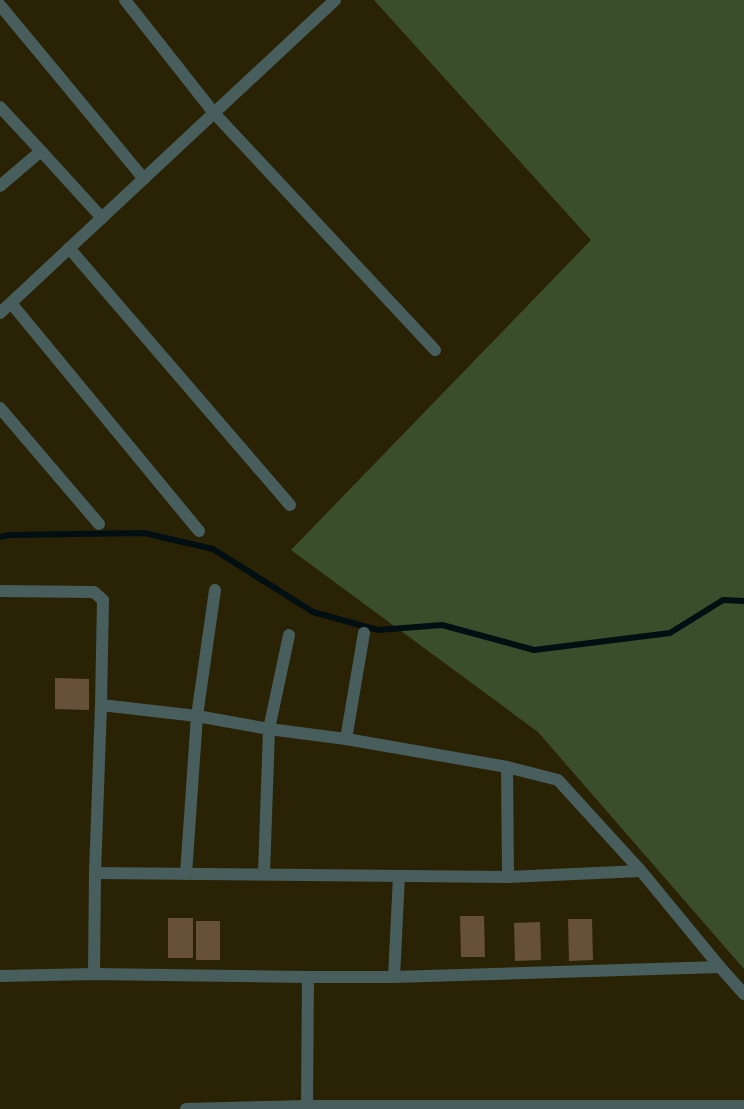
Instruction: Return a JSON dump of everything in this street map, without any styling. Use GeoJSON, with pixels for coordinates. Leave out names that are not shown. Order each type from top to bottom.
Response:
{"type":"FeatureCollection","features":[{"type":"Feature","properties":{"kind":"street"},"geometry":{"type":"LineString","coordinates":[[125,0],[214,113],[434,350]]}},
{"type":"Feature","properties":{"kind":"street"},"geometry":{"type":"LineString","coordinates":[[0,313],[335,0]]}},
{"type":"Feature","properties":{"kind":"street"},"geometry":{"type":"LineString","coordinates":[[0,5],[144,178]]}},
{"type":"Feature","properties":{"kind":"street"},"geometry":{"type":"LineString","coordinates":[[0,107],[102,218]]}},
{"type":"Feature","properties":{"kind":"street"},"geometry":{"type":"LineString","coordinates":[[0,186],[41,151]]}},
{"type":"Feature","properties":{"kind":"street"},"geometry":{"type":"LineString","coordinates":[[69,248],[290,505]]}},
{"type":"Feature","properties":{"kind":"street"},"geometry":{"type":"LineString","coordinates":[[11,303],[199,531]]}},
{"type":"Feature","properties":{"kind":"street"},"geometry":{"type":"LineString","coordinates":[[0,408],[99,524]]}},
{"type":"Feature","properties":{"kind":"street"},"geometry":{"type":"LineString","coordinates":[[186,874],[196,716],[215,590]]}},
{"type":"Feature","properties":{"kind":"street"},"geometry":{"type":"LineString","coordinates":[[0,592],[94,592],[103,600],[95,873],[94,974]]}},
{"type":"Feature","properties":{"kind":"street"},"geometry":{"type":"LineString","coordinates":[[346,739],[364,633]]}},
{"type":"Feature","properties":{"kind":"street"},"geometry":{"type":"LineString","coordinates":[[264,874],[269,729],[289,635]]}},
{"type":"Feature","properties":{"kind":"street"},"geometry":{"type":"LineString","coordinates":[[101,705],[196,716],[269,729],[346,739],[507,767],[558,780],[641,871],[744,994]]}},
{"type":"Feature","properties":{"kind":"street"},"geometry":{"type":"LineString","coordinates":[[507,767],[508,877]]}},
{"type":"Feature","properties":{"kind":"street"},"geometry":{"type":"LineString","coordinates":[[95,873],[508,877],[641,871]]}},
{"type":"Feature","properties":{"kind":"street"},"geometry":{"type":"LineString","coordinates":[[394,977],[399,876]]}},
{"type":"Feature","properties":{"kind":"street"},"geometry":{"type":"LineString","coordinates":[[0,976],[94,974],[394,977],[720,967]]}},
{"type":"Feature","properties":{"kind":"street"},"geometry":{"type":"LineString","coordinates":[[307,1106],[308,977]]}},
{"type":"Feature","properties":{"kind":"street"},"geometry":{"type":"LineString","coordinates":[[186,1109],[307,1106],[744,1106]]}},
{"type":"Feature","properties":{"kind":"green space"},"geometry":{"type":"Polygon","coordinates":[[[374,0],[744,0],[744,969],[538,732],[291,550],[591,240],[374,0]]]}},
{"type":"Feature","properties":{"kind":"building"},"geometry":{"type":"Polygon","coordinates":[[[55,678],[89,679],[89,710],[55,709],[55,678]]]}},
{"type":"Feature","properties":{"kind":"building"},"geometry":{"type":"Polygon","coordinates":[[[460,916],[484,916],[485,957],[461,957],[460,916]]]}},
{"type":"Feature","properties":{"kind":"building"},"geometry":{"type":"Polygon","coordinates":[[[168,918],[193,918],[193,958],[168,958],[168,918]]]}},
{"type":"Feature","properties":{"kind":"building"},"geometry":{"type":"Polygon","coordinates":[[[568,919],[592,919],[593,960],[569,961],[568,919]]]}},
{"type":"Feature","properties":{"kind":"building"},"geometry":{"type":"Polygon","coordinates":[[[196,921],[220,921],[220,960],[196,960],[196,921]]]}},
{"type":"Feature","properties":{"kind":"building"},"geometry":{"type":"Polygon","coordinates":[[[540,922],[541,960],[515,961],[514,923],[540,922]]]}},
{"type":"Feature","properties":{"kind":"waterway"},"geometry":{"type":"LineString","coordinates":[[0,537],[9,535],[144,533],[213,549],[313,612],[378,630],[442,625],[534,650],[670,633],[723,600],[744,601]]}}]}
